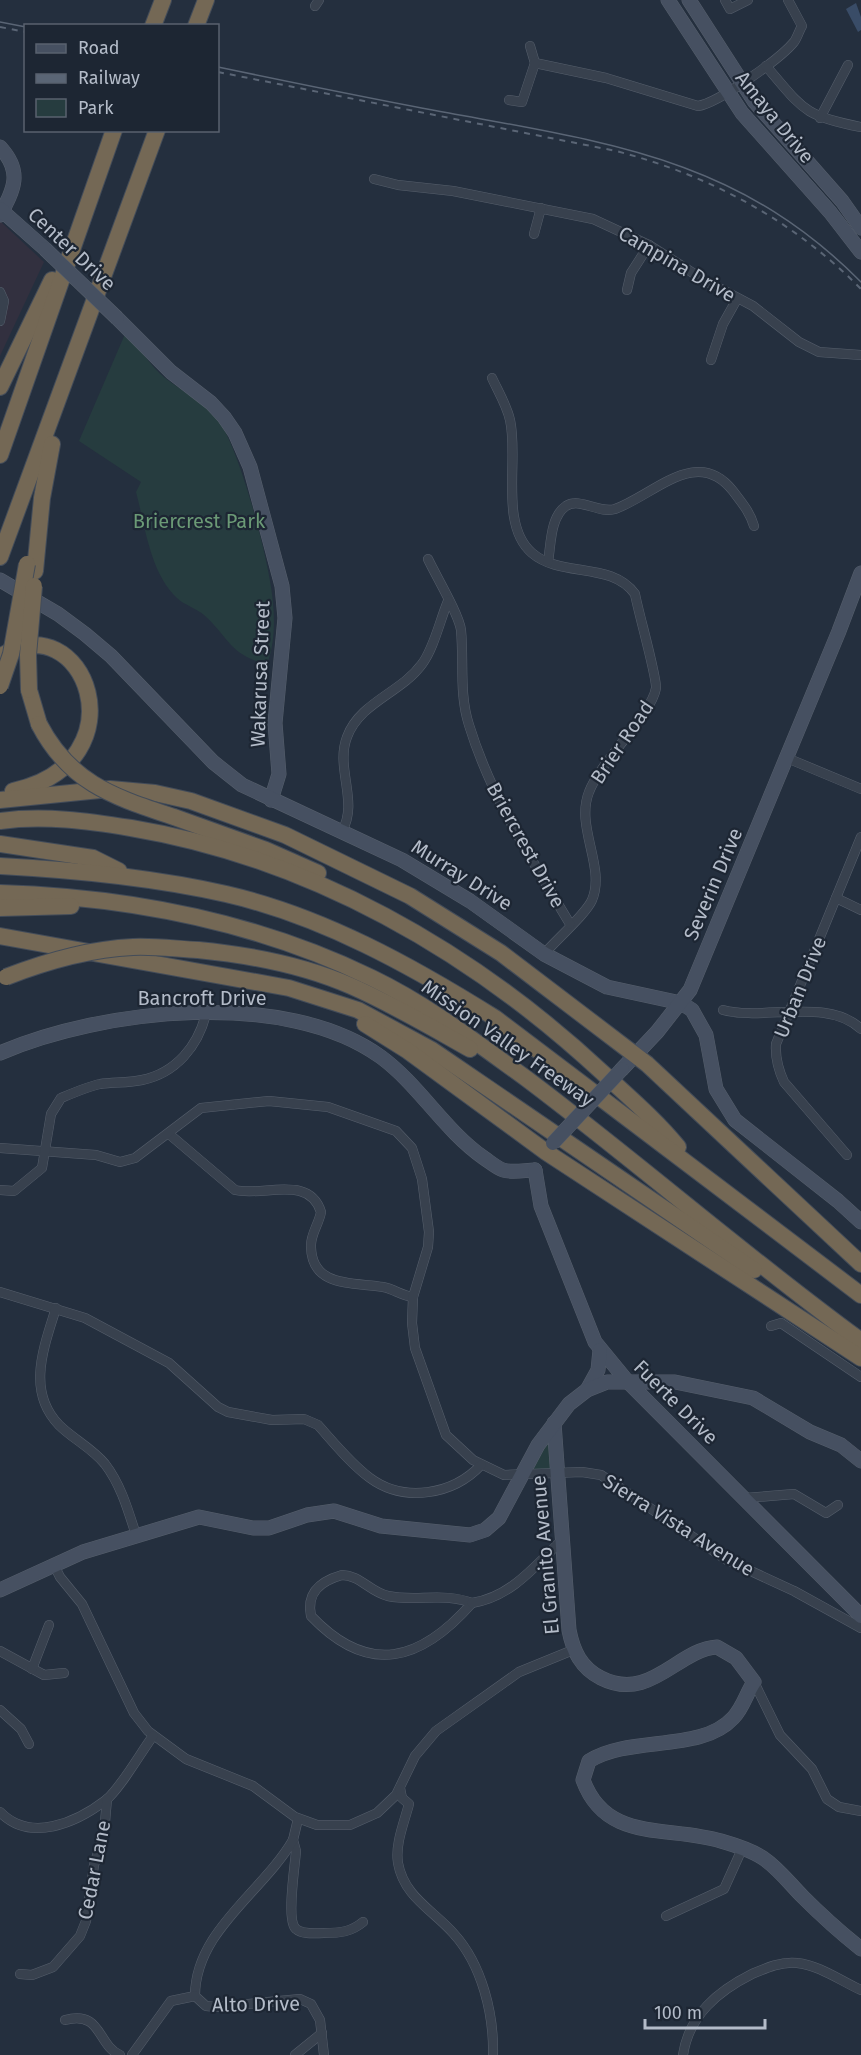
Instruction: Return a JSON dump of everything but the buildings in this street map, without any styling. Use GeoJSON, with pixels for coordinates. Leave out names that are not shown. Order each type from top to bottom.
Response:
{"type":"FeatureCollection","features":[{"type":"Feature","properties":{"kind":"highway"},"geometry":{"type":"LineString","coordinates":[[154,24],[163,0]]}},
{"type":"Feature","properties":{"kind":"highway"},"geometry":{"type":"LineString","coordinates":[[197,24],[206,0]]}},
{"type":"Feature","properties":{"kind":"highway"},"geometry":{"type":"LineString","coordinates":[[0,558],[156,132]]}},
{"type":"Feature","properties":{"kind":"highway"},"geometry":{"type":"LineString","coordinates":[[0,455],[113,134]]}},
{"type":"Feature","properties":{"kind":"highway"},"geometry":{"type":"LineString","coordinates":[[0,387],[84,214]]}},
{"type":"Feature","properties":{"kind":"highway"},"geometry":{"type":"LineString","coordinates":[[0,686],[11,654],[31,568],[47,465],[73,362]]}},
{"type":"Feature","properties":{"kind":"highway"},"geometry":{"type":"LineString","coordinates":[[31,568],[29,690],[39,724],[58,754],[92,785],[123,800],[296,863],[345,886],[478,970],[540,1018],[657,1122],[696,1169]]}},
{"type":"Feature","properties":{"kind":"highway"},"geometry":{"type":"LineString","coordinates":[[0,657],[12,649],[24,646],[48,647],[60,653],[77,668],[84,680],[90,711],[82,745],[62,770],[39,784],[0,794]]}},
{"type":"Feature","properties":{"kind":"highway"},"geometry":{"type":"LineString","coordinates":[[0,801],[110,789],[155,793],[200,804],[285,835],[374,877],[443,915],[501,953],[636,1055],[861,1264]]}},
{"type":"Feature","properties":{"kind":"highway"},"geometry":{"type":"LineString","coordinates":[[0,821],[35,818],[102,823],[174,835],[252,858],[357,900],[396,920]]}},
{"type":"Feature","properties":{"kind":"highway"},"geometry":{"type":"LineString","coordinates":[[0,844],[93,858],[130,876]]}},
{"type":"Feature","properties":{"kind":"highway","name":"Mission Valley Freeway"},"geometry":{"type":"LineString","coordinates":[[0,866],[76,870],[130,876],[228,895],[303,919],[432,978],[495,1018],[861,1295]]}},
{"type":"Feature","properties":{"kind":"highway","name":"Mission Valley Freeway"},"geometry":{"type":"LineString","coordinates":[[0,893],[43,894],[122,904],[209,919],[317,954],[373,978],[440,1015],[531,1083],[861,1341]]}},
{"type":"Feature","properties":{"kind":"highway"},"geometry":{"type":"LineString","coordinates":[[0,908],[122,904]]}},
{"type":"Feature","properties":{"kind":"highway"},"geometry":{"type":"LineString","coordinates":[[0,936],[289,988],[331,1000],[387,1024],[414,1038],[691,1228],[840,1326]]}},
{"type":"Feature","properties":{"kind":"highway"},"geometry":{"type":"LineString","coordinates":[[0,942],[67,949]]}},
{"type":"Feature","properties":{"kind":"highway"},"geometry":{"type":"LineString","coordinates":[[3,978],[38,964],[83,952],[134,947],[198,950],[284,964],[351,986],[531,1083]]}},
{"type":"Feature","properties":{"kind":"highway"},"geometry":{"type":"LineString","coordinates":[[249,982],[326,1005],[381,1033],[861,1358]]}},
{"type":"Feature","properties":{"kind":"main road","name":"Amaya Drive"},"geometry":{"type":"LineString","coordinates":[[668,0],[742,113],[830,212],[861,252]]}},
{"type":"Feature","properties":{"kind":"main road","name":"Amaya Drive"},"geometry":{"type":"LineString","coordinates":[[689,0],[754,101],[842,201],[861,228]]}},
{"type":"Feature","properties":{"kind":"main road"},"geometry":{"type":"LineString","coordinates":[[0,147],[8,156],[15,172],[15,186],[1,212]]}},
{"type":"Feature","properties":{"kind":"main road","name":"Center Drive"},"geometry":{"type":"LineString","coordinates":[[1,212],[45,249],[117,318]]}},
{"type":"Feature","properties":{"kind":"main road","name":"Wakarusa Street"},"geometry":{"type":"LineString","coordinates":[[117,318],[171,372],[211,403],[224,417],[235,433],[250,467],[282,586],[285,618],[275,723],[279,774],[271,800]]}},
{"type":"Feature","properties":{"kind":"main road","name":"Severin Drive"},"geometry":{"type":"LineString","coordinates":[[535,1170],[549,1147],[636,1055],[690,990],[861,573]]}},
{"type":"Feature","properties":{"kind":"main road","name":"Murray Drive"},"geometry":{"type":"LineString","coordinates":[[0,580],[58,614],[111,656],[229,776],[271,800],[402,860],[470,901],[544,954],[607,987],[681,1003]]}},
{"type":"Feature","properties":{"kind":"main road"},"geometry":{"type":"LineString","coordinates":[[681,1003],[692,1010],[700,1020],[706,1035],[716,1089],[735,1120],[838,1201],[861,1222]]}},
{"type":"Feature","properties":{"kind":"main road","name":"Bancroft Drive"},"geometry":{"type":"LineString","coordinates":[[0,1053],[46,1035],[129,1017],[206,1014],[282,1018],[350,1038],[397,1070],[452,1131],[491,1163],[504,1170],[535,1170]]}},
{"type":"Feature","properties":{"kind":"main road","name":"Fuerte Drive"},"geometry":{"type":"LineString","coordinates":[[535,1170],[541,1206],[600,1350],[627,1381],[861,1616]]}},
{"type":"Feature","properties":{"kind":"main road"},"geometry":{"type":"LineString","coordinates":[[587,1390],[598,1370],[600,1350]]}},
{"type":"Feature","properties":{"kind":"main road"},"geometry":{"type":"LineString","coordinates":[[0,1590],[83,1552],[199,1517],[253,1528],[269,1528],[307,1515],[334,1511],[381,1526],[470,1535],[480,1532],[495,1523],[521,1475],[569,1404],[587,1390],[607,1382],[675,1382],[753,1398],[810,1432],[841,1445],[861,1461]]}},
{"type":"Feature","properties":{"kind":"main road","name":"El Granito Avenue"},"geometry":{"type":"LineString","coordinates":[[554,1423],[569,1630],[573,1650],[586,1668],[598,1677],[613,1683],[630,1684],[650,1680],[704,1650],[717,1647],[736,1659],[753,1682]]}},
{"type":"Feature","properties":{"kind":"main road"},"geometry":{"type":"LineString","coordinates":[[753,1682],[740,1710],[721,1728],[679,1740],[647,1744],[597,1755],[589,1761],[583,1780],[596,1807],[615,1821],[630,1826],[692,1834],[742,1849],[765,1859],[861,1949]]}},
{"type":"Feature","properties":{"kind":"street"},"geometry":{"type":"LineString","coordinates":[[725,0],[730,9],[748,0]]}},
{"type":"Feature","properties":{"kind":"street"},"geometry":{"type":"LineString","coordinates":[[535,63],[606,78],[698,106],[709,104],[766,66],[795,42],[802,26],[788,0]]}},
{"type":"Feature","properties":{"kind":"street"},"geometry":{"type":"LineString","coordinates":[[509,100],[522,102],[535,63],[530,46]]}},
{"type":"Feature","properties":{"kind":"street"},"geometry":{"type":"LineString","coordinates":[[820,118],[848,65]]}},
{"type":"Feature","properties":{"kind":"street"},"geometry":{"type":"LineString","coordinates":[[766,66],[802,108],[820,118],[861,127]]}},
{"type":"Feature","properties":{"kind":"street","name":"Campina Drive"},"geometry":{"type":"LineString","coordinates":[[374,180],[593,219],[649,245],[771,318],[799,342],[819,352],[861,355]]}},
{"type":"Feature","properties":{"kind":"street"},"geometry":{"type":"LineString","coordinates":[[534,234],[541,208]]}},
{"type":"Feature","properties":{"kind":"street"},"geometry":{"type":"LineString","coordinates":[[627,290],[631,273],[649,245]]}},
{"type":"Feature","properties":{"kind":"street"},"geometry":{"type":"LineString","coordinates":[[0,292],[4,301],[0,321]]}},
{"type":"Feature","properties":{"kind":"street"},"geometry":{"type":"LineString","coordinates":[[711,360],[723,324],[737,299]]}},
{"type":"Feature","properties":{"kind":"street","name":"Brier Road"},"geometry":{"type":"LineString","coordinates":[[492,378],[510,420],[517,531],[530,551],[548,562],[613,577],[628,584],[635,594],[656,686],[651,701],[589,792],[585,822],[596,885],[588,906],[544,954]]}},
{"type":"Feature","properties":{"kind":"street"},"geometry":{"type":"LineString","coordinates":[[548,562],[554,522],[566,506],[573,504],[612,510],[692,472],[710,473],[725,482],[750,512],[754,526]]}},
{"type":"Feature","properties":{"kind":"street","name":"Briercrest Drive"},"geometry":{"type":"LineString","coordinates":[[428,559],[460,627],[463,700],[488,777],[502,808],[570,924]]}},
{"type":"Feature","properties":{"kind":"street"},"geometry":{"type":"LineString","coordinates":[[342,831],[347,823],[349,806],[343,769],[346,738],[354,722],[366,709],[423,663],[448,601]]}},
{"type":"Feature","properties":{"kind":"street"},"geometry":{"type":"LineString","coordinates":[[787,758],[861,789]]}},
{"type":"Feature","properties":{"kind":"street","name":"Urban Drive"},"geometry":{"type":"LineString","coordinates":[[847,1155],[780,1075],[776,1044],[861,837]]}},
{"type":"Feature","properties":{"kind":"street"},"geometry":{"type":"LineString","coordinates":[[836,898],[861,910]]}},
{"type":"Feature","properties":{"kind":"street"},"geometry":{"type":"LineString","coordinates":[[723,1010],[757,1014],[790,1011],[843,1017],[861,1029]]}},
{"type":"Feature","properties":{"kind":"street"},"geometry":{"type":"LineString","coordinates":[[0,1190],[14,1191],[35,1177],[42,1168],[51,1114],[61,1098],[99,1084],[143,1080],[166,1071],[181,1060],[200,1035],[206,1014]]}},
{"type":"Feature","properties":{"kind":"street","name":"Sierra Vista Avenue"},"geometry":{"type":"LineString","coordinates":[[0,1148],[96,1155],[125,1162],[135,1158],[169,1134],[201,1108],[270,1101],[328,1107],[396,1131],[412,1148],[422,1179],[429,1232],[428,1247],[413,1298],[412,1323],[415,1348],[439,1419],[452,1442],[481,1465],[504,1475],[588,1472],[607,1478],[727,1560],[794,1591],[861,1628]]}},
{"type":"Feature","properties":{"kind":"street"},"geometry":{"type":"LineString","coordinates":[[169,1134],[235,1190],[247,1193],[295,1189],[311,1196],[321,1212],[311,1242],[312,1255],[317,1267],[326,1277],[338,1283],[391,1289],[413,1298]]}},
{"type":"Feature","properties":{"kind":"street"},"geometry":{"type":"LineString","coordinates":[[0,1292],[85,1318],[112,1335],[162,1358],[218,1407],[228,1412],[272,1420],[304,1419],[318,1425],[366,1475],[381,1485],[421,1494],[443,1489],[472,1475],[481,1465]]}},
{"type":"Feature","properties":{"kind":"street"},"geometry":{"type":"LineString","coordinates":[[56,1308],[40,1358],[40,1391],[50,1414],[60,1426],[93,1452],[115,1478],[136,1535]]}},
{"type":"Feature","properties":{"kind":"street"},"geometry":{"type":"LineString","coordinates":[[771,1326],[781,1323],[861,1377]]}},
{"type":"Feature","properties":{"kind":"street"},"geometry":{"type":"LineString","coordinates":[[745,1498],[794,1494],[826,1514],[838,1505]]}},
{"type":"Feature","properties":{"kind":"street"},"geometry":{"type":"LineString","coordinates":[[472,1603],[436,1638],[404,1654],[391,1655],[344,1646],[324,1631],[311,1616],[310,1611],[311,1599],[319,1585],[325,1580],[342,1575],[361,1580],[372,1590],[394,1598],[441,1596],[472,1603],[484,1601],[511,1590],[562,1540]]}},
{"type":"Feature","properties":{"kind":"street"},"geometry":{"type":"LineString","coordinates":[[54,1565],[86,1612],[134,1713],[153,1736],[186,1759],[253,1786],[298,1819],[325,1827],[357,1823],[384,1808],[400,1788],[415,1756],[436,1731],[519,1672],[573,1650]]}},
{"type":"Feature","properties":{"kind":"street"},"geometry":{"type":"LineString","coordinates":[[32,1669],[49,1625]]}},
{"type":"Feature","properties":{"kind":"street"},"geometry":{"type":"LineString","coordinates":[[0,1651],[50,1676],[64,1673]]}},
{"type":"Feature","properties":{"kind":"street","name":"El Granito Avenue"},"geometry":{"type":"LineString","coordinates":[[753,1682],[780,1735],[812,1769],[827,1799],[839,1807],[861,1811]]}},
{"type":"Feature","properties":{"kind":"street"},"geometry":{"type":"LineString","coordinates":[[0,1710],[21,1729],[29,1744]]}},
{"type":"Feature","properties":{"kind":"street"},"geometry":{"type":"LineString","coordinates":[[0,1812],[16,1825],[33,1829],[67,1822],[107,1800],[153,1736]]}},
{"type":"Feature","properties":{"kind":"street"},"geometry":{"type":"LineString","coordinates":[[400,1788],[402,1798],[409,1804],[398,1850],[400,1872],[412,1895],[454,1934],[466,1951],[484,1988],[493,2055]]}},
{"type":"Feature","properties":{"kind":"street","name":"Cedar Lane"},"geometry":{"type":"LineString","coordinates":[[20,1974],[32,1975],[53,1967],[80,1936],[86,1922],[94,1865],[104,1834],[107,1800]]}},
{"type":"Feature","properties":{"kind":"street","name":"Alto Drive"},"geometry":{"type":"LineString","coordinates":[[298,1819],[293,1840],[211,1942],[196,1972],[195,1996],[201,2003],[216,2007],[300,2000],[311,2004],[322,2033],[324,2055]]}},
{"type":"Feature","properties":{"kind":"street","name":"Alto Drive"},"geometry":{"type":"LineString","coordinates":[[293,1840],[296,1851],[291,1915],[294,1927],[299,1932],[344,1932],[354,1930],[363,1922]]}},
{"type":"Feature","properties":{"kind":"street"},"geometry":{"type":"LineString","coordinates":[[666,1916],[724,1889],[742,1849]]}},
{"type":"Feature","properties":{"kind":"street"},"geometry":{"type":"LineString","coordinates":[[682,2055],[684,2043],[706,2006],[730,1985],[760,1970],[783,1963],[808,1964],[861,1990]]}},
{"type":"Feature","properties":{"kind":"street"},"geometry":{"type":"LineString","coordinates":[[132,2055],[171,2001],[195,1996]]}},
{"type":"Feature","properties":{"kind":"street"},"geometry":{"type":"LineString","coordinates":[[65,2020],[78,2016],[87,2020],[120,2055]]}},
{"type":"Feature","properties":{"kind":"street"},"geometry":{"type":"LineString","coordinates":[[295,2055],[322,2033]]}},
{"type":"Feature","properties":{"kind":"shaded area"},"geometry":{"type":"Polygon","coordinates":[[[0,221],[44,262],[0,356],[0,221]]]}},
{"type":"Feature","properties":{"kind":"green space","name":"Briercrest Park"},"geometry":{"type":"Polygon","coordinates":[[[125,334],[160,373],[216,417],[233,449],[257,524],[271,587],[274,626],[267,664],[237,651],[204,615],[180,600],[168,588],[160,576],[146,533],[136,492],[141,482],[79,441],[125,334]]]}},
{"type":"Feature","properties":{"kind":"green space"},"geometry":{"type":"Polygon","coordinates":[[[546,1443],[549,1444],[551,1471],[529,1473],[546,1443]]]}},
{"type":"Feature","properties":{"kind":"water"},"geometry":{"type":"Polygon","coordinates":[[[856,3],[861,17],[861,30],[858,32],[846,9],[856,3]]]}},
{"type":"Feature","properties":{"kind":"tram line"},"geometry":{"type":"LineString","coordinates":[[0,22],[24,27]]}},
{"type":"Feature","properties":{"kind":"tram line"},"geometry":{"type":"LineString","coordinates":[[219,67],[565,135],[618,147],[670,163],[720,182],[768,208],[815,241],[861,282]]}},
{"type":"Feature","properties":{"kind":"railway"},"geometry":{"type":"LineString","coordinates":[[0,27],[24,32]]}},
{"type":"Feature","properties":{"kind":"railway"},"geometry":{"type":"LineString","coordinates":[[219,72],[616,151],[650,161],[716,187],[778,221],[835,264],[861,289]]}}]}
